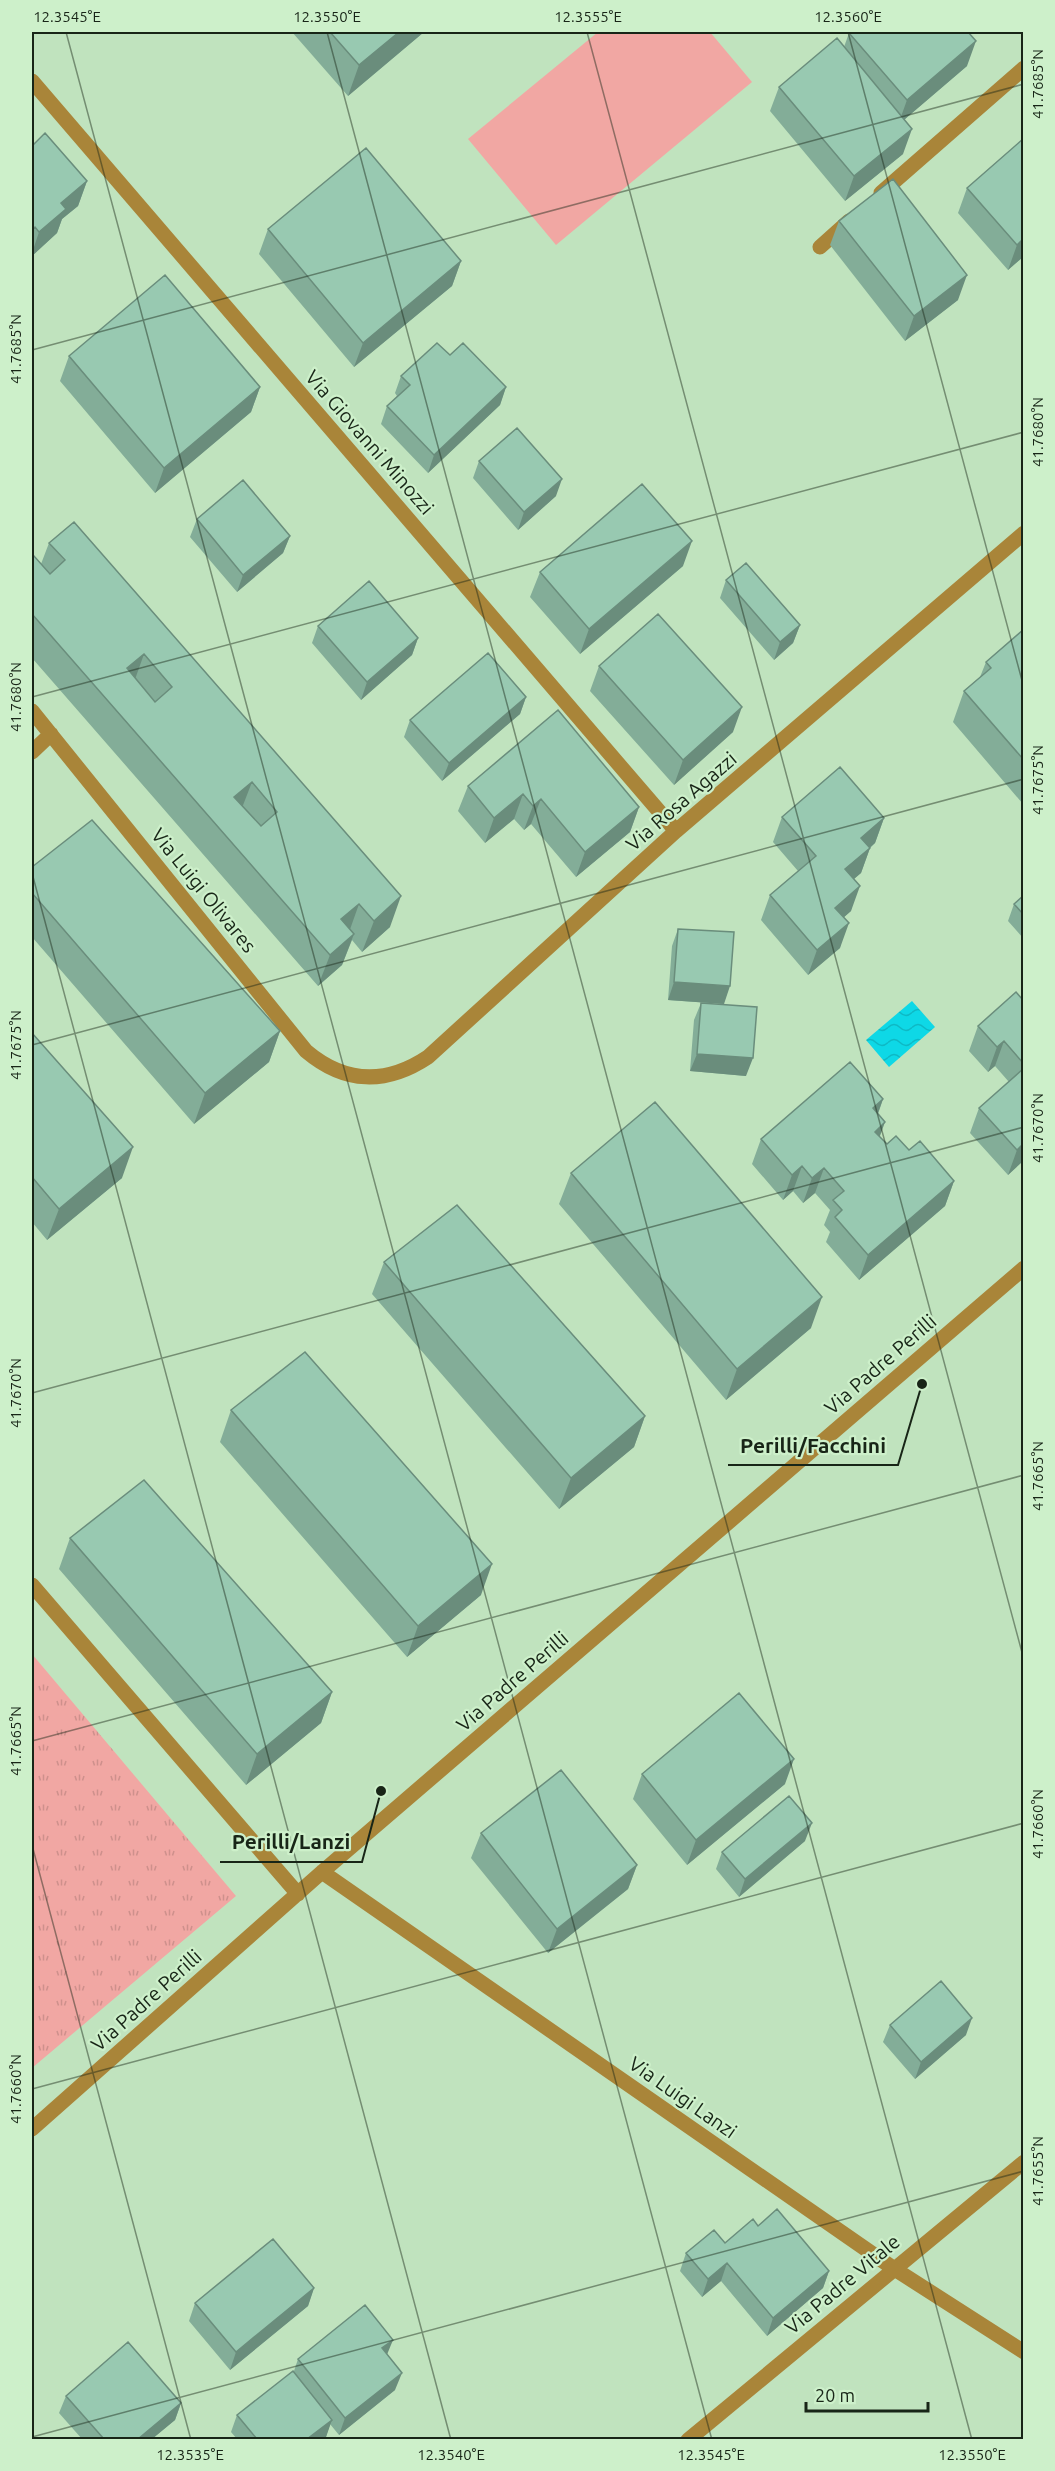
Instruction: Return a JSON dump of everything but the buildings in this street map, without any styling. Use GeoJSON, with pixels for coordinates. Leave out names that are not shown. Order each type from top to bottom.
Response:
{"type":"FeatureCollection","features":[{"type":"Feature","properties":{"kind":"street"},"geometry":{"type":"LineString","coordinates":[[820,247],[1023,68]]}},
{"type":"Feature","properties":{"kind":"street","name":"Via Giovanni Minozzi"},"geometry":{"type":"LineString","coordinates":[[32,81],[676,831]]}},
{"type":"Feature","properties":{"kind":"street","name":"Via Rosa Agazzi"},"geometry":{"type":"LineString","coordinates":[[358,1077],[393,1075],[412,1068],[428,1057],[676,831],[1023,533]]}},
{"type":"Feature","properties":{"kind":"street","name":"Via Luigi Olivares"},"geometry":{"type":"LineString","coordinates":[[32,711],[306,1051],[330,1069],[358,1077]]}},
{"type":"Feature","properties":{"kind":"street"},"geometry":{"type":"LineString","coordinates":[[32,752],[51,734]]}},
{"type":"Feature","properties":{"kind":"street","name":"Via Padre Perilli"},"geometry":{"type":"LineString","coordinates":[[32,2129],[321,1872],[1023,1268]]}},
{"type":"Feature","properties":{"kind":"street"},"geometry":{"type":"LineString","coordinates":[[32,1585],[298,1894]]}},
{"type":"Feature","properties":{"kind":"street","name":"Via Luigi Lanzi"},"geometry":{"type":"LineString","coordinates":[[321,1872],[893,2268],[1023,2352]]}},
{"type":"Feature","properties":{"kind":"street","name":"Via Padre Vitale"},"geometry":{"type":"LineString","coordinates":[[688,2439],[1023,2162]]}},
{"type":"Feature","properties":{"kind":"green space"},"geometry":{"type":"Polygon","coordinates":[[[598,32],[710,32],[752,82],[556,245],[468,139],[598,32]]]}},
{"type":"Feature","properties":{"kind":"green space"},"geometry":{"type":"Polygon","coordinates":[[[32,1654],[236,1896],[32,2068],[32,1654]]]}},
{"type":"Feature","properties":{"kind":"water"},"geometry":{"type":"Polygon","coordinates":[[[912,1001],[935,1027],[889,1067],[866,1040],[912,1001]]]}},
{"type":"Feature","properties":{"kind":"place","name":"Perilli/Facchini"},"geometry":{"type":"Point","coordinates":[922,1384]}},
{"type":"Feature","properties":{"kind":"place","name":"Perilli/Lanzi"},"geometry":{"type":"Point","coordinates":[381,1791]}}]}
